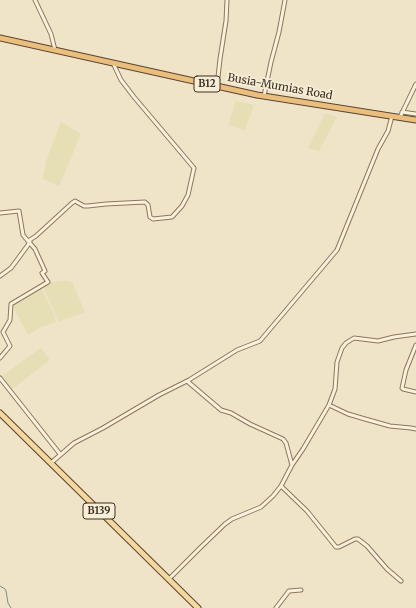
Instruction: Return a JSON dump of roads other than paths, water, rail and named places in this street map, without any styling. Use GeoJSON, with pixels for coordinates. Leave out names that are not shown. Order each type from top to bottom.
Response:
{"type":"FeatureCollection","features":[{"type":"Feature","properties":{"kind":"highway","name":"Busia-Mumias Road"},"geometry":{"type":"LineString","coordinates":[[0,38],[264,96],[416,120]]}},
{"type":"Feature","properties":{"kind":"main road","name":"B139"},"geometry":{"type":"LineString","coordinates":[[0,413],[198,608]]}},
{"type":"Feature","properties":{"kind":"street"},"geometry":{"type":"LineString","coordinates":[[35,0],[52,34],[55,50]]}},
{"type":"Feature","properties":{"kind":"street"},"geometry":{"type":"LineString","coordinates":[[217,86],[228,0]]}},
{"type":"Feature","properties":{"kind":"street"},"geometry":{"type":"LineString","coordinates":[[264,96],[285,0]]}},
{"type":"Feature","properties":{"kind":"street"},"geometry":{"type":"LineString","coordinates":[[0,276],[14,264],[29,242],[74,202],[77,201],[82,205],[88,206],[144,202],[148,205],[150,218],[157,219],[175,215],[188,197],[194,168],[134,97],[121,80],[113,63]]}},
{"type":"Feature","properties":{"kind":"street"},"geometry":{"type":"LineString","coordinates":[[400,117],[416,84]]}},
{"type":"Feature","properties":{"kind":"street"},"geometry":{"type":"LineString","coordinates":[[402,112],[416,114]]}},
{"type":"Feature","properties":{"kind":"street"},"geometry":{"type":"LineString","coordinates":[[51,463],[74,442],[103,428],[157,396],[188,381],[237,350],[260,342],[284,311],[334,254],[340,244],[372,163],[388,131],[392,116]]}},
{"type":"Feature","properties":{"kind":"street"},"geometry":{"type":"LineString","coordinates":[[0,213],[19,211],[23,235],[35,249],[45,272],[42,273],[48,282],[12,304],[10,320],[3,332],[10,346],[0,358]]}},
{"type":"Feature","properties":{"kind":"street"},"geometry":{"type":"LineString","coordinates":[[169,580],[225,524],[232,519],[261,507],[281,486],[292,465],[304,449],[329,405],[335,390],[337,362],[342,348],[348,341],[356,338],[378,341],[416,334]]}},
{"type":"Feature","properties":{"kind":"street"},"geometry":{"type":"LineString","coordinates":[[416,345],[402,388],[404,390],[416,392]]}},
{"type":"Feature","properties":{"kind":"street"},"geometry":{"type":"LineString","coordinates":[[0,378],[60,454]]}},
{"type":"Feature","properties":{"kind":"street"},"geometry":{"type":"LineString","coordinates":[[188,381],[221,410],[231,413],[250,424],[283,439],[286,443],[292,465]]}},
{"type":"Feature","properties":{"kind":"street"},"geometry":{"type":"LineString","coordinates":[[329,405],[365,420],[390,426],[416,429]]}},
{"type":"Feature","properties":{"kind":"street"},"geometry":{"type":"LineString","coordinates":[[281,486],[307,511],[335,546],[339,547],[358,539],[367,546],[387,569],[401,581]]}},
{"type":"Feature","properties":{"kind":"street"},"geometry":{"type":"LineString","coordinates":[[276,608],[289,591],[301,590]]}},
{"type":"Feature","properties":{"kind":"waterway"},"geometry":{"type":"LineString","coordinates":[[0,586],[5,589],[8,603],[11,608]]}}]}
